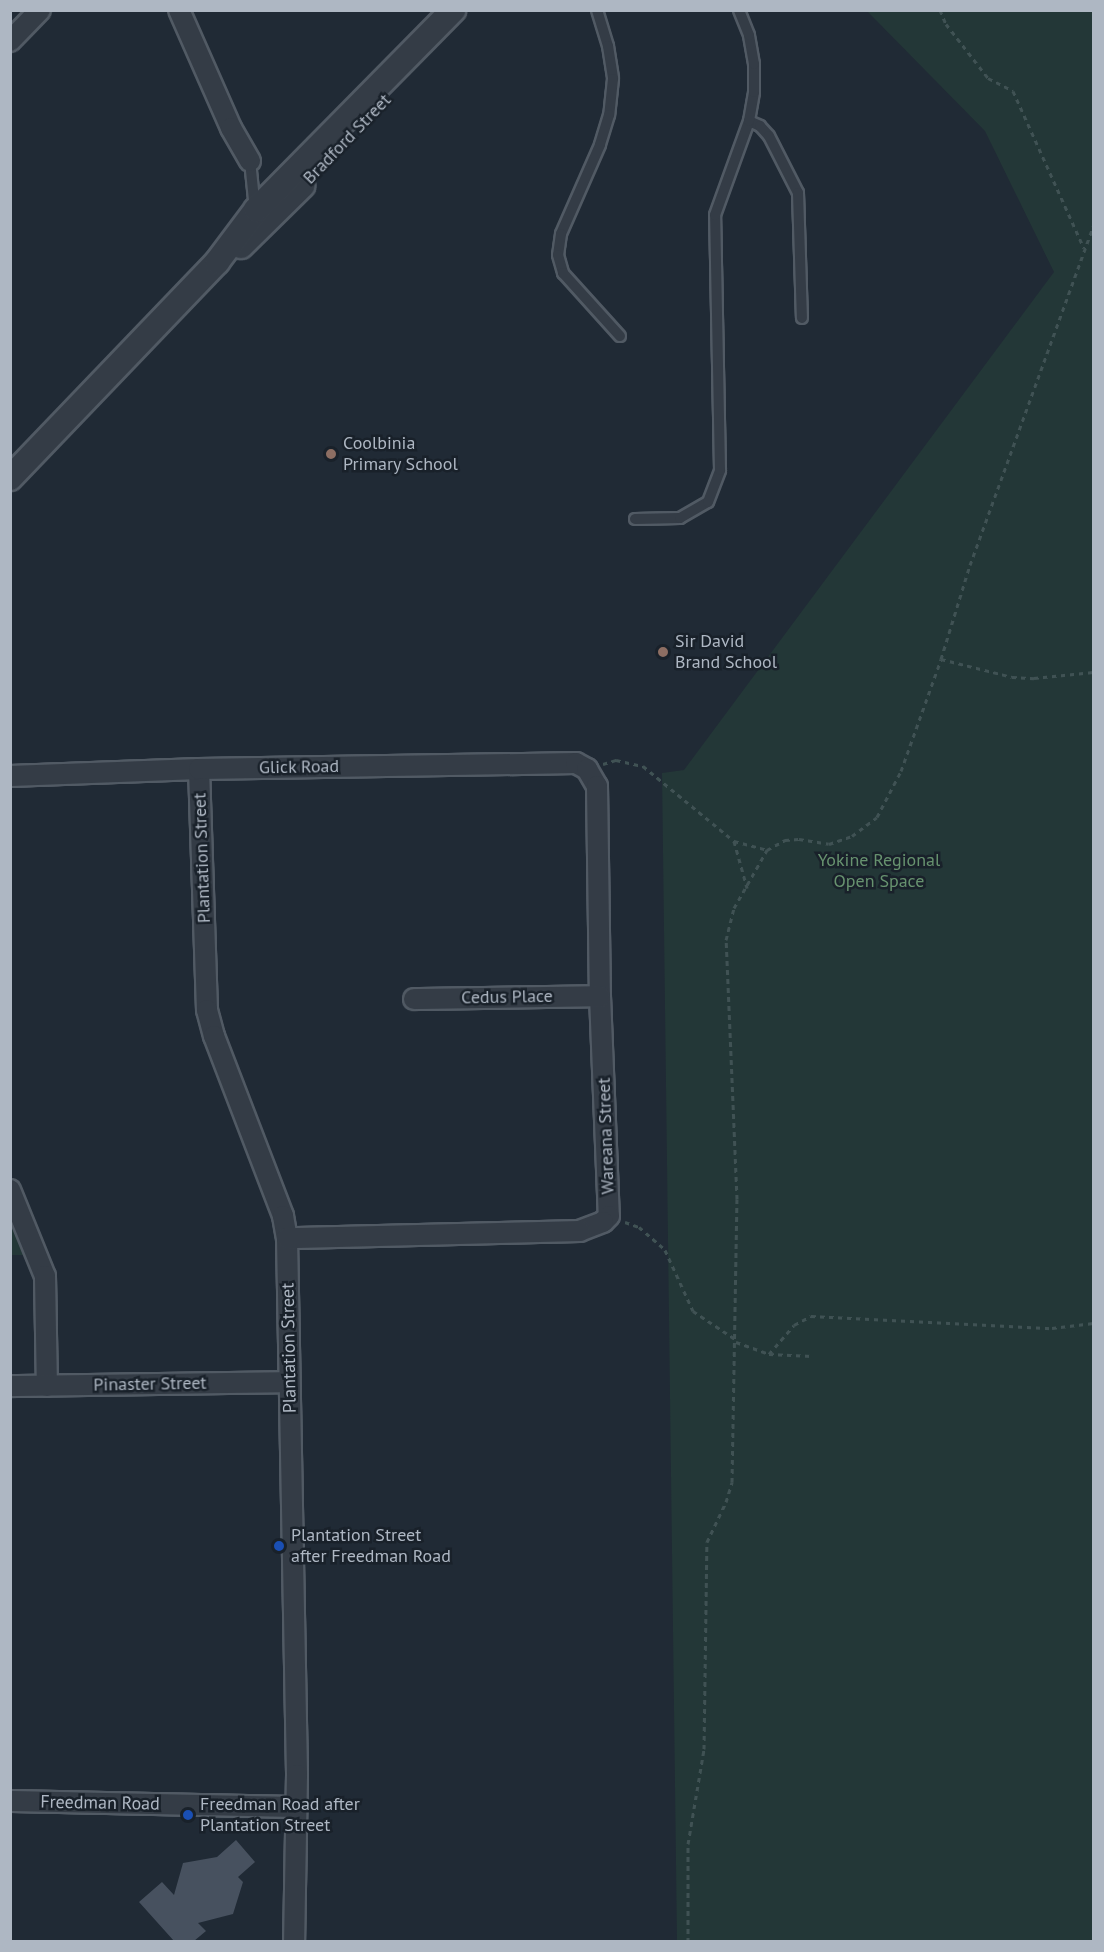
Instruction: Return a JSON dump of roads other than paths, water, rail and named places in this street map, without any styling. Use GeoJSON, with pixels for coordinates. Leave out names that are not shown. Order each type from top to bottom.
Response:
{"type":"FeatureCollection","features":[{"type":"Feature","properties":{"kind":"street"},"geometry":{"type":"LineString","coordinates":[[10,41],[40,10]]}},
{"type":"Feature","properties":{"kind":"street"},"geometry":{"type":"LineString","coordinates":[[179,10],[231,128],[250,161]]}},
{"type":"Feature","properties":{"kind":"street","name":"Bradford Street"},"geometry":{"type":"LineString","coordinates":[[10,478],[217,262],[255,210],[453,10]]}},
{"type":"Feature","properties":{"kind":"street","name":"Bradford Street"},"geometry":{"type":"LineString","coordinates":[[217,262],[250,239],[473,10]]}},
{"type":"Feature","properties":{"kind":"street","name":"Glick Road"},"geometry":{"type":"LineString","coordinates":[[10,776],[199,769],[576,763],[587,770]]}},
{"type":"Feature","properties":{"kind":"street","name":"Plantation Street"},"geometry":{"type":"LineString","coordinates":[[199,769],[207,1010],[214,1036],[283,1216],[287,1238],[297,1807],[294,1941]]}},
{"type":"Feature","properties":{"kind":"street","name":"Wareana Street"},"geometry":{"type":"LineString","coordinates":[[287,1238],[580,1231],[603,1222],[609,1216],[600,996],[597,786],[587,770]]}},
{"type":"Feature","properties":{"kind":"street","name":"Cedus Place"},"geometry":{"type":"LineString","coordinates":[[414,999],[600,996]]}},
{"type":"Feature","properties":{"kind":"street"},"geometry":{"type":"LineString","coordinates":[[10,1190],[45,1276],[47,1386]]}},
{"type":"Feature","properties":{"kind":"street","name":"Pinaster Street"},"geometry":{"type":"LineString","coordinates":[[10,1386],[289,1382]]}},
{"type":"Feature","properties":{"kind":"street","name":"Freedman Road"},"geometry":{"type":"LineString","coordinates":[[10,1801],[297,1807]]}},
{"type":"Feature","properties":{"kind":"lane"},"geometry":{"type":"LineString","coordinates":[[597,10],[608,46],[613,79],[609,115],[600,145],[561,234],[558,255],[563,273],[620,336]]}},
{"type":"Feature","properties":{"kind":"lane"},"geometry":{"type":"LineString","coordinates":[[635,519],[680,519],[708,502],[720,470],[715,215],[749,121],[754,92],[754,64],[749,35],[739,10]]}},
{"type":"Feature","properties":{"kind":"lane"},"geometry":{"type":"LineString","coordinates":[[749,121],[760,126],[769,136],[798,193],[802,318]]}},
{"type":"Feature","properties":{"kind":"lane"},"geometry":{"type":"LineString","coordinates":[[250,161],[255,210]]}},
{"type":"Feature","properties":{"kind":"place","name":"Coolbinia Primary School"},"geometry":{"type":"Point","coordinates":[331,454]}},
{"type":"Feature","properties":{"kind":"place","name":"Sir David Brand School"},"geometry":{"type":"Point","coordinates":[663,652]}},
{"type":"Feature","properties":{"kind":"place","name":"Plantation Street after Freedman Road"},"geometry":{"type":"Point","coordinates":[279,1546]}},
{"type":"Feature","properties":{"kind":"place","name":"Freedman Road after Plantation Street"},"geometry":{"type":"Point","coordinates":[188,1815]}},
{"type":"Feature","properties":{"kind":"park label","name":"Yokine Regional Open Space"},"geometry":{"type":"Point","coordinates":[879,871]}}]}
